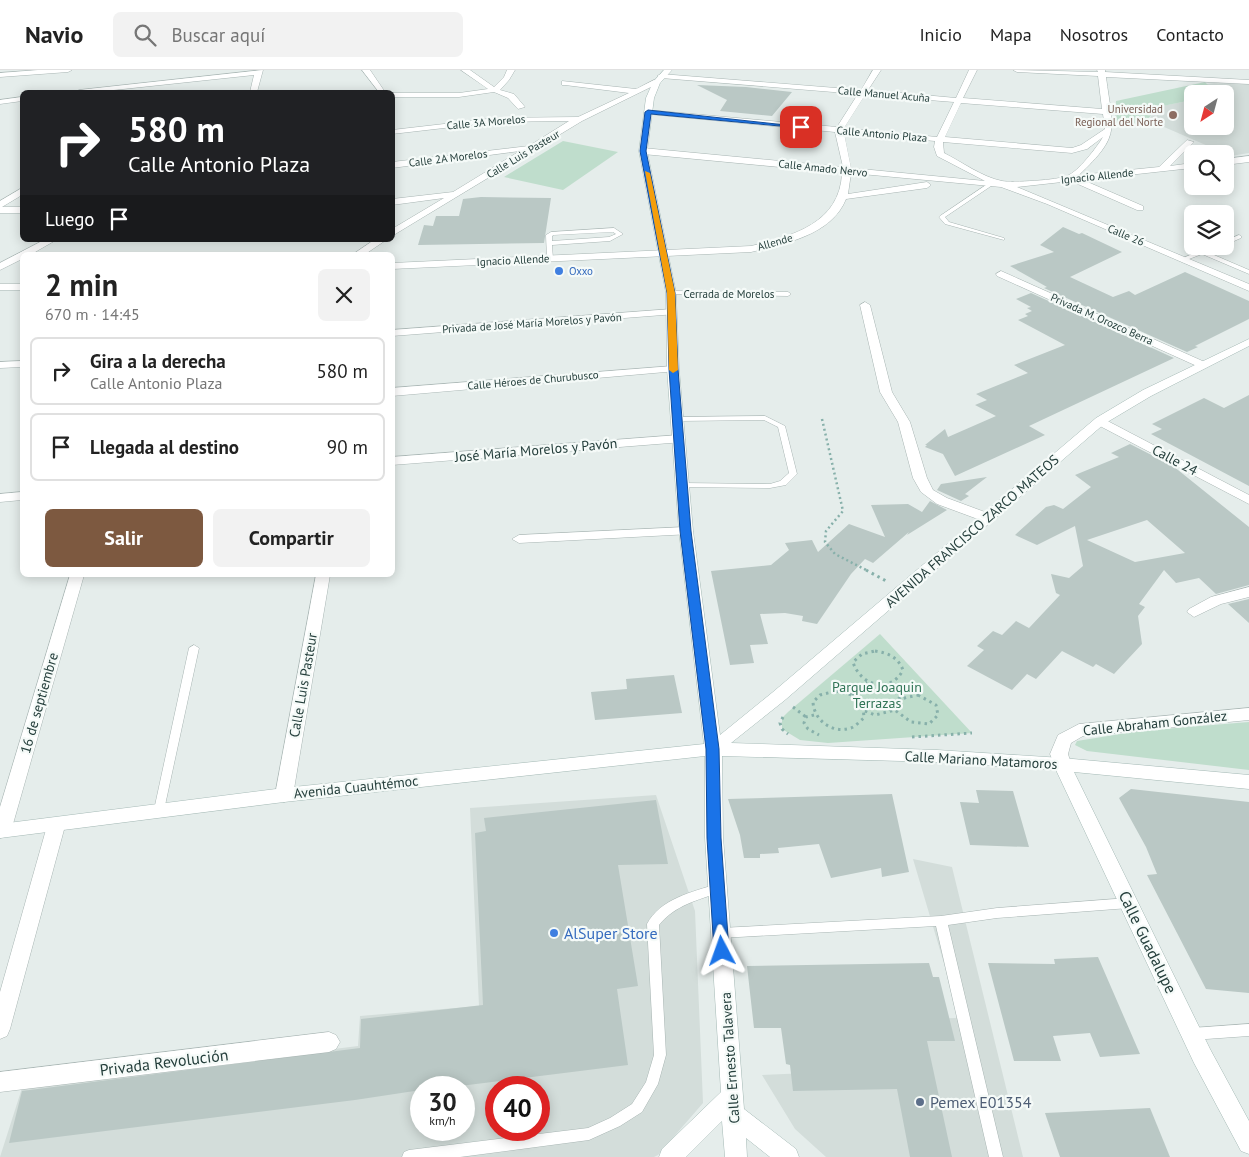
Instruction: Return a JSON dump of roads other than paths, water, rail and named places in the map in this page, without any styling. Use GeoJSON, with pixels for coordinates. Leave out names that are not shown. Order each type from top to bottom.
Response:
{"type":"FeatureCollection","features":[{"type":"Feature","properties":{"kind":"street"},"geometry":{"type":"LineString","coordinates":[[0,75],[68,70]]}},
{"type":"Feature","properties":{"kind":"street"},"geometry":{"type":"LineString","coordinates":[[366,70],[381,90]]}},
{"type":"Feature","properties":{"kind":"street"},"geometry":{"type":"LineString","coordinates":[[465,70],[494,90],[511,96],[521,107]]}},
{"type":"Feature","properties":{"kind":"street"},"geometry":{"type":"LineString","coordinates":[[395,95],[450,95],[494,90],[507,78],[511,70]]}},
{"type":"Feature","properties":{"kind":"street"},"geometry":{"type":"LineString","coordinates":[[839,130],[877,70]]}},
{"type":"Feature","properties":{"kind":"street"},"geometry":{"type":"LineString","coordinates":[[940,140],[973,70]]}},
{"type":"Feature","properties":{"kind":"street"},"geometry":{"type":"LineString","coordinates":[[1017,70],[1249,82]]}},
{"type":"Feature","properties":{"kind":"street"},"geometry":{"type":"LineString","coordinates":[[1203,70],[1208,80]]}},
{"type":"Feature","properties":{"kind":"street"},"geometry":{"type":"LineString","coordinates":[[76,84],[170,79],[259,71],[254,90]]}},
{"type":"Feature","properties":{"kind":"street"},"geometry":{"type":"LineString","coordinates":[[1102,73],[1109,130],[1103,144],[1071,178],[1140,208]]}},
{"type":"Feature","properties":{"kind":"street","name":"Calle Manuel Acuña"},"geometry":{"type":"LineString","coordinates":[[662,76],[1106,112]]}},
{"type":"Feature","properties":{"kind":"street","name":"Calle Luis Pasteur"},"geometry":{"type":"LineString","coordinates":[[395,231],[580,119],[662,76]]}},
{"type":"Feature","properties":{"kind":"street","name":"Calle Ernesto Talavera"},"geometry":{"type":"LineString","coordinates":[[662,76],[648,112],[643,151],[671,293],[673,369],[686,531],[713,749],[714,838],[736,1157]]}},
{"type":"Feature","properties":{"kind":"street"},"geometry":{"type":"LineString","coordinates":[[170,79],[174,90]]}},
{"type":"Feature","properties":{"kind":"street"},"geometry":{"type":"LineString","coordinates":[[565,83],[635,91]]}},
{"type":"Feature","properties":{"kind":"street"},"geometry":{"type":"LineString","coordinates":[[0,102],[20,99]]}},
{"type":"Feature","properties":{"kind":"street","name":"Calle Antonio Plaza"},"geometry":{"type":"LineString","coordinates":[[648,112],[1073,151],[1084,149],[1099,134],[1109,130]]}},
{"type":"Feature","properties":{"kind":"street","name":"Calle 3A Morelos"},"geometry":{"type":"LineString","coordinates":[[395,132],[502,119],[580,119]]}},
{"type":"Feature","properties":{"kind":"street","name":"Allende"},"geometry":{"type":"LineString","coordinates":[[663,254],[751,248],[779,242],[808,232],[819,225],[832,215],[844,196],[847,170],[839,130]]}},
{"type":"Feature","properties":{"kind":"street","name":"Calle 26"},"geometry":{"type":"LineString","coordinates":[[940,140],[938,147],[940,154],[1002,184],[1184,259],[1249,288]]}},
{"type":"Feature","properties":{"kind":"street"},"geometry":{"type":"LineString","coordinates":[[1162,169],[1190,142]]}},
{"type":"Feature","properties":{"kind":"street","name":"Calle 2A Morelos"},"geometry":{"type":"LineString","coordinates":[[395,165],[533,147]]}},
{"type":"Feature","properties":{"kind":"street","name":"Calle Amado Nervo"},"geometry":{"type":"LineString","coordinates":[[643,151],[1002,184]]}},
{"type":"Feature","properties":{"kind":"street"},"geometry":{"type":"LineString","coordinates":[[1234,161],[1249,159]]}},
{"type":"Feature","properties":{"kind":"street","name":"Ignacio Allende"},"geometry":{"type":"LineString","coordinates":[[1002,184],[1184,167]]}},
{"type":"Feature","properties":{"kind":"street"},"geometry":{"type":"LineString","coordinates":[[844,196],[901,187],[964,182]]}},
{"type":"Feature","properties":{"kind":"street"},"geometry":{"type":"LineString","coordinates":[[0,205],[20,193]]}},
{"type":"Feature","properties":{"kind":"street"},"geometry":{"type":"LineString","coordinates":[[395,202],[458,193]]}},
{"type":"Feature","properties":{"kind":"street"},"geometry":{"type":"LineString","coordinates":[[0,210],[20,210]]}},
{"type":"Feature","properties":{"kind":"street"},"geometry":{"type":"LineString","coordinates":[[28,252],[47,242]]}},
{"type":"Feature","properties":{"kind":"street"},"geometry":{"type":"LineString","coordinates":[[362,252],[378,242]]}},
{"type":"Feature","properties":{"kind":"street","name":"Ignacio Allende"},"geometry":{"type":"LineString","coordinates":[[395,266],[663,254]]}},
{"type":"Feature","properties":{"kind":"street"},"geometry":{"type":"LineString","coordinates":[[0,267],[20,256]]}},
{"type":"Feature","properties":{"kind":"street","name":"Privada M. Orozco Berra"},"geometry":{"type":"LineString","coordinates":[[1001,274],[1203,365]]}},
{"type":"Feature","properties":{"kind":"street"},"geometry":{"type":"LineString","coordinates":[[0,287],[20,287]]}},
{"type":"Feature","properties":{"kind":"street"},"geometry":{"type":"LineString","coordinates":[[865,305],[886,392],[904,422],[920,478],[928,492],[942,501],[988,518]]}},
{"type":"Feature","properties":{"kind":"street","name":"Privada de José María Morelos y Pavón"},"geometry":{"type":"LineString","coordinates":[[395,333],[672,312]]}},
{"type":"Feature","properties":{"kind":"street","name":"AVENIDA FRANCISCO ZARCO MATEOS"},"geometry":{"type":"LineString","coordinates":[[713,749],[779,696],[1100,421],[1147,393],[1249,342]]}},
{"type":"Feature","properties":{"kind":"street"},"geometry":{"type":"LineString","coordinates":[[0,365],[20,364]]}},
{"type":"Feature","properties":{"kind":"street","name":"Calle Héroes de Churubusco"},"geometry":{"type":"LineString","coordinates":[[395,392],[673,369]]}},
{"type":"Feature","properties":{"kind":"street","name":"Calle 24"},"geometry":{"type":"LineString","coordinates":[[1100,421],[1249,500]]}},
{"type":"Feature","properties":{"kind":"street","name":"José María Morelos y Pavón"},"geometry":{"type":"LineString","coordinates":[[395,462],[679,438]]}},
{"type":"Feature","properties":{"kind":"street"},"geometry":{"type":"LineString","coordinates":[[0,498],[20,496]]}},
{"type":"Feature","properties":{"kind":"street"},"geometry":{"type":"LineString","coordinates":[[518,540],[686,531]]}},
{"type":"Feature","properties":{"kind":"street","name":"16 de septiembre"},"geometry":{"type":"LineString","coordinates":[[1,831],[76,577]]}},
{"type":"Feature","properties":{"kind":"street","name":"Calle Luis Pasteur"},"geometry":{"type":"LineString","coordinates":[[284,795],[323,577]]}},
{"type":"Feature","properties":{"kind":"street"},"geometry":{"type":"LineString","coordinates":[[1194,612],[1216,600],[1249,592]]}},
{"type":"Feature","properties":{"kind":"street","name":"Calle Abraham González"},"geometry":{"type":"LineString","coordinates":[[1064,739],[1079,730],[1249,714]]}},
{"type":"Feature","properties":{"kind":"street","name":"Calle Guadalupe"},"geometry":{"type":"LineString","coordinates":[[1064,739],[1059,754],[1062,764],[1192,1034],[1249,1143]]}},
{"type":"Feature","properties":{"kind":"street","name":"Calle Mariano Matamoros"},"geometry":{"type":"LineString","coordinates":[[713,749],[937,756],[1062,764],[1249,782]]}},
{"type":"Feature","properties":{"kind":"street","name":"Avenida Cuauhtémoc"},"geometry":{"type":"LineString","coordinates":[[1,831],[56,826],[158,810],[284,795],[713,749]]}},
{"type":"Feature","properties":{"kind":"street"},"geometry":{"type":"LineString","coordinates":[[0,1029],[56,826]]}},
{"type":"Feature","properties":{"kind":"street","name":"Privada Revolución"},"geometry":{"type":"LineString","coordinates":[[0,1082],[329,1042]]}},
{"type":"Feature","properties":{"kind":"street"},"geometry":{"type":"LineString","coordinates":[[670,1157],[733,1106],[788,1157]]}},
{"type":"Feature","properties":{"kind":"lane"},"geometry":{"type":"LineString","coordinates":[[991,184],[942,217],[948,223],[1002,239]]}},
{"type":"Feature","properties":{"kind":"lane"},"geometry":{"type":"LineString","coordinates":[[550,243],[610,239],[620,234],[614,230],[556,232],[550,235],[550,243],[550,258]]}},
{"type":"Feature","properties":{"kind":"lane"},"geometry":{"type":"LineString","coordinates":[[1234,239],[1239,237]]}},
{"type":"Feature","properties":{"kind":"lane"},"geometry":{"type":"LineString","coordinates":[[1184,259],[1194,255]]}},
{"type":"Feature","properties":{"kind":"lane"},"geometry":{"type":"LineString","coordinates":[[1209,255],[1249,272]]}},
{"type":"Feature","properties":{"kind":"lane","name":"Cerrada de Morelos"},"geometry":{"type":"LineString","coordinates":[[671,293],[788,294]]}},
{"type":"Feature","properties":{"kind":"lane"},"geometry":{"type":"LineString","coordinates":[[677,419],[764,418],[776,422],[781,426],[793,474],[784,483],[770,486],[682,485]]}},
{"type":"Feature","properties":{"kind":"lane"},"geometry":{"type":"LineString","coordinates":[[158,810],[194,648]]}},
{"type":"Feature","properties":{"kind":"lane"},"geometry":{"type":"LineString","coordinates":[[408,1157],[589,1134],[615,1122],[637,1108],[652,1084],[660,1055],[652,924],[670,906],[717,889]]}},
{"type":"Feature","properties":{"kind":"lane"},"geometry":{"type":"LineString","coordinates":[[720,933],[941,921],[997,912],[1129,903]]}},
{"type":"Feature","properties":{"kind":"lane"},"geometry":{"type":"LineString","coordinates":[[941,921],[996,1157]]}},
{"type":"Feature","properties":{"kind":"lane"},"geometry":{"type":"LineString","coordinates":[[1192,1034],[1249,1030]]}},
{"type":"Feature","properties":{"kind":"place","name":"Universidad Regional del Norte"},"geometry":{"type":"Point","coordinates":[1173,115]}},
{"type":"Feature","properties":{"kind":"place","name":"Oxxo"},"geometry":{"type":"Point","coordinates":[559,271]}},
{"type":"Feature","properties":{"kind":"place","name":"AlSuper Store"},"geometry":{"type":"Point","coordinates":[554,933]}},
{"type":"Feature","properties":{"kind":"place","name":"Pemex E01354"},"geometry":{"type":"Point","coordinates":[920,1102]}},
{"type":"Feature","properties":{"kind":"park label","name":"Parque Joaquin Terrazas"},"geometry":{"type":"Point","coordinates":[877,696]}}]}
